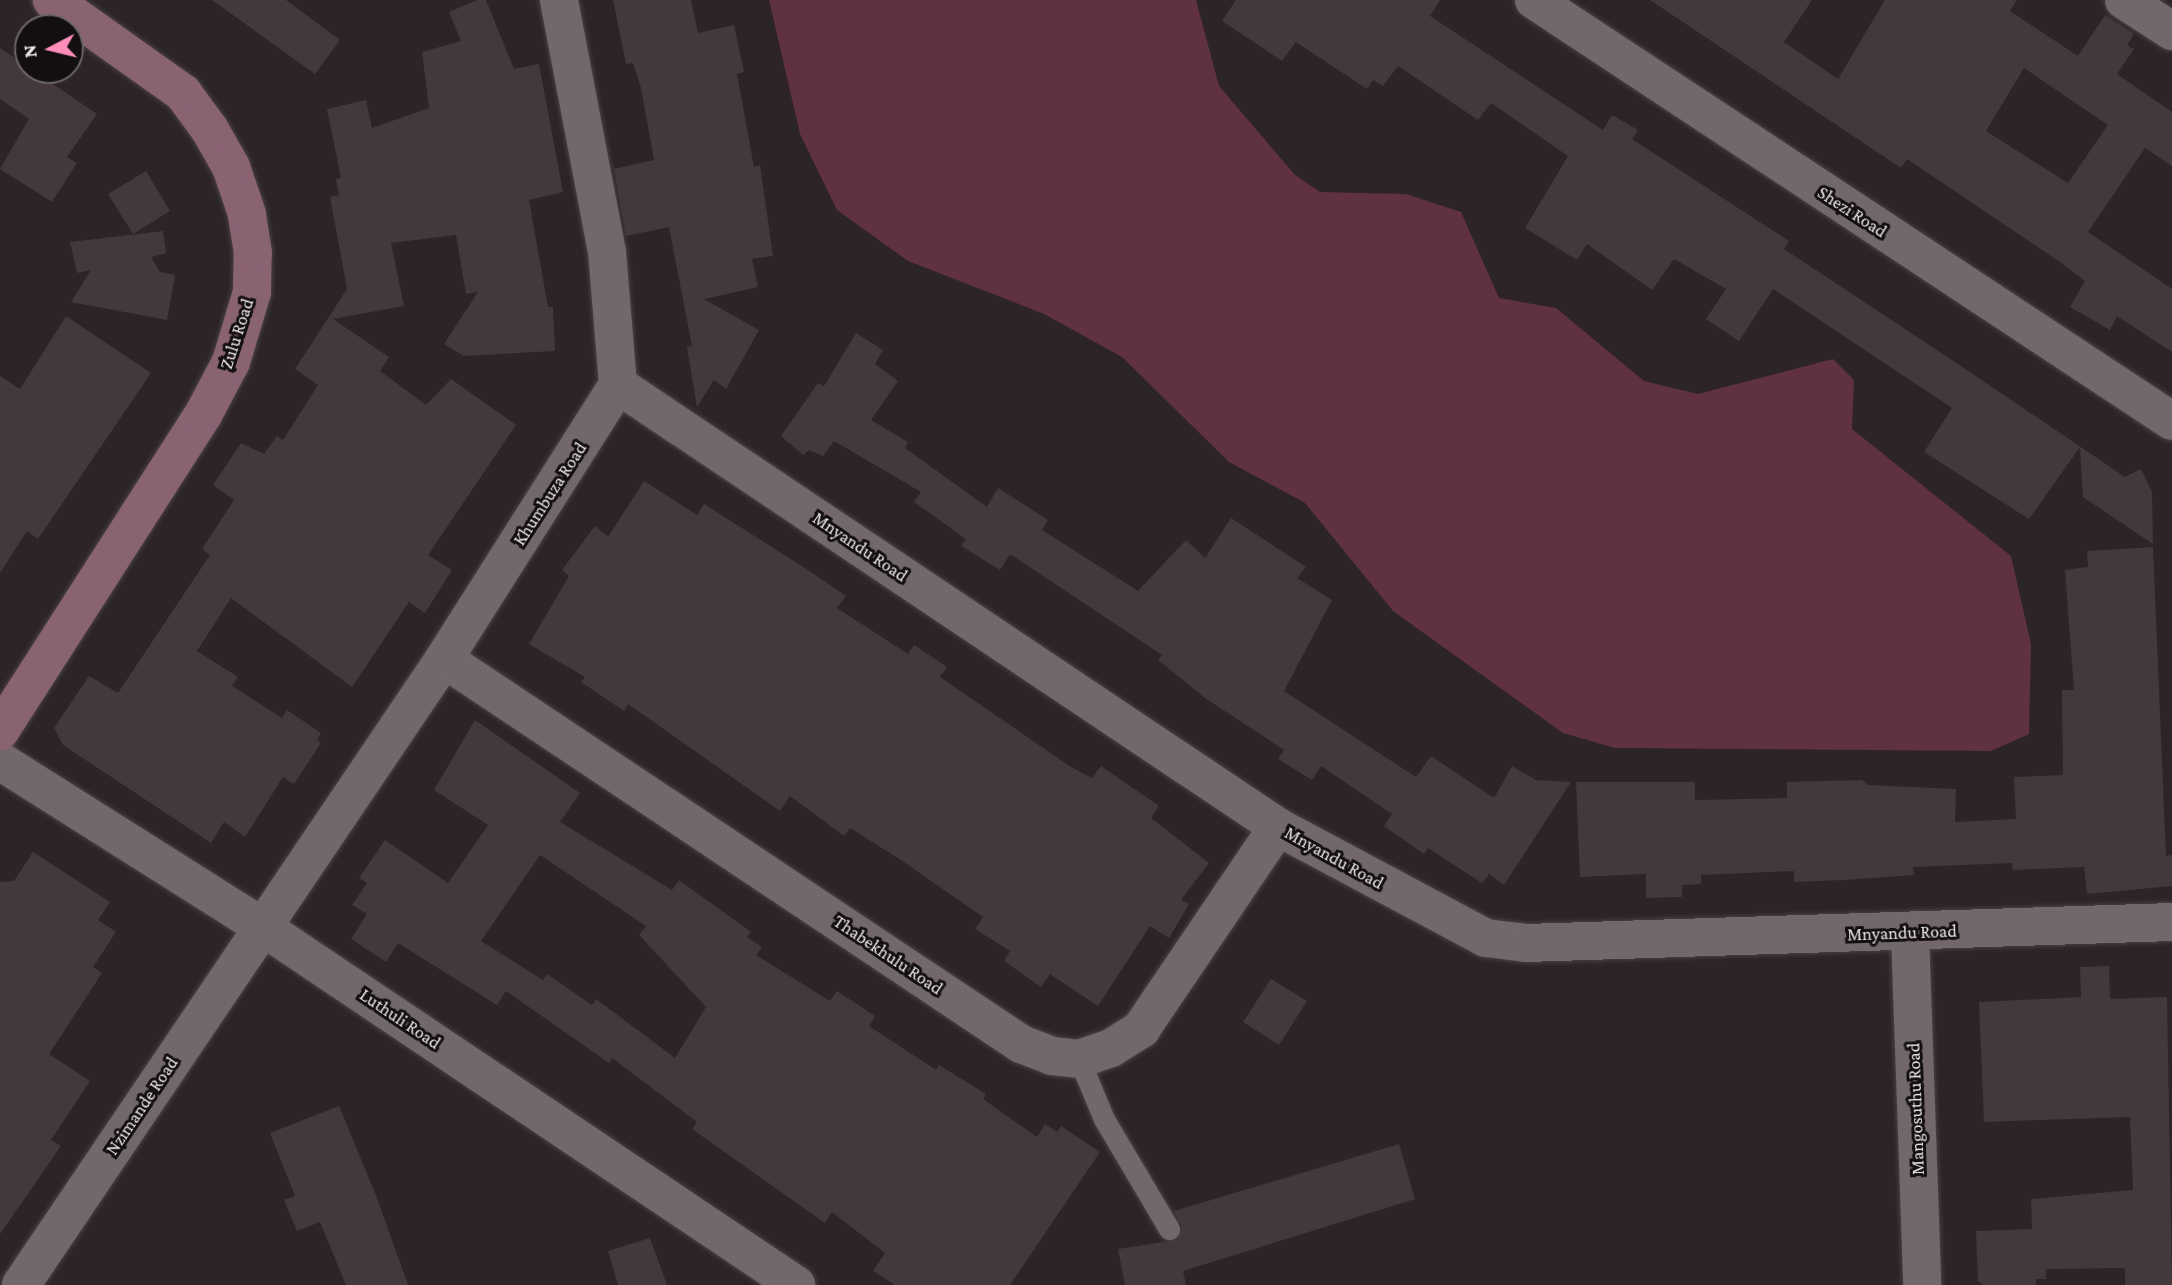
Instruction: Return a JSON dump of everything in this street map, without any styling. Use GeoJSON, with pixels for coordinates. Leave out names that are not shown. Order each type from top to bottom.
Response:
{"type":"FeatureCollection","features":[{"type":"Feature","properties":{"kind":"street","name":"Zulu Road"},"geometry":{"type":"LineString","coordinates":[[0,731],[203,415],[231,362],[252,292],[253,253],[247,214],[231,167],[210,130],[183,93],[52,0]]}},
{"type":"Feature","properties":{"kind":"street"},"geometry":{"type":"LineString","coordinates":[[559,0],[607,252],[618,385]]}},
{"type":"Feature","properties":{"kind":"street","name":"Shezi Road"},"geometry":{"type":"LineString","coordinates":[[1535,0],[2172,421]]}},
{"type":"Feature","properties":{"kind":"street"},"geometry":{"type":"LineString","coordinates":[[2124,0],[2172,31]]}},
{"type":"Feature","properties":{"kind":"street","name":"Khumbuza Road"},"geometry":{"type":"LineString","coordinates":[[264,928],[443,659],[618,385]]}},
{"type":"Feature","properties":{"kind":"street","name":"Mnyandu Road"},"geometry":{"type":"LineString","coordinates":[[618,385],[1279,827],[1486,938],[1526,943],[1910,933],[2172,922]]}},
{"type":"Feature","properties":{"kind":"street","name":"Thabekhulu Road"},"geometry":{"type":"LineString","coordinates":[[443,659],[1021,1044],[1079,1059]]}},
{"type":"Feature","properties":{"kind":"street","name":"Luthuli Road"},"geometry":{"type":"LineString","coordinates":[[0,761],[264,928],[776,1280]]}},
{"type":"Feature","properties":{"kind":"street"},"geometry":{"type":"LineString","coordinates":[[1079,1059],[1111,1048],[1141,1029],[1279,827]]}},
{"type":"Feature","properties":{"kind":"street","name":"Nzimande Road"},"geometry":{"type":"LineString","coordinates":[[21,1285],[264,928]]}},
{"type":"Feature","properties":{"kind":"street","name":"Mangosuthu Road"},"geometry":{"type":"LineString","coordinates":[[1910,933],[1922,1285]]}},
{"type":"Feature","properties":{"kind":"lane"},"geometry":{"type":"LineString","coordinates":[[1079,1059],[1104,1119],[1169,1229]]}},
{"type":"Feature","properties":{"kind":"shaded area"},"geometry":{"type":"Polygon","coordinates":[[[769,0],[1196,0],[1219,86],[1295,175],[1320,192],[1406,194],[1461,212],[1499,298],[1556,308],[1644,381],[1698,394],[1833,359],[1854,380],[1852,429],[2011,556],[2031,644],[2029,734],[1991,751],[1615,748],[1563,733],[1393,611],[1305,503],[1229,462],[1122,357],[1044,314],[908,261],[837,210],[800,134],[769,0]]]}},
{"type":"Feature","properties":{"kind":"building"},"geometry":{"type":"Polygon","coordinates":[[[212,0],[286,0],[340,40],[315,74],[212,0]]]}},
{"type":"Feature","properties":{"kind":"building"},"geometry":{"type":"Polygon","coordinates":[[[477,0],[486,0],[514,69],[539,64],[563,192],[529,200],[548,307],[553,307],[555,351],[464,356],[444,344],[478,292],[466,294],[456,235],[391,243],[404,306],[333,319],[389,357],[380,371],[426,405],[451,379],[516,425],[428,555],[452,570],[425,613],[409,602],[352,687],[231,598],[197,651],[238,677],[232,686],[282,718],[287,710],[321,733],[317,740],[321,743],[294,784],[283,777],[245,837],[224,822],[211,843],[63,745],[54,728],[89,676],[118,693],[210,555],[202,549],[234,500],[213,485],[241,443],[264,454],[277,436],[283,440],[318,385],[295,369],[347,289],[330,197],[339,195],[336,179],[341,178],[327,109],[366,100],[372,128],[429,108],[422,52],[461,41],[449,12],[477,0]]]}},
{"type":"Feature","properties":{"kind":"building"},"geometry":{"type":"Polygon","coordinates":[[[613,0],[691,0],[698,33],[734,25],[744,72],[737,74],[754,167],[760,165],[773,256],[752,259],[758,287],[704,299],[759,330],[726,389],[714,380],[697,407],[687,347],[692,346],[669,227],[626,236],[614,169],[654,160],[641,88],[633,63],[626,64],[613,0]]]}},
{"type":"Feature","properties":{"kind":"building"},"geometry":{"type":"Polygon","coordinates":[[[1236,0],[1440,0],[1430,16],[1603,130],[1612,115],[1638,130],[1632,139],[1789,241],[1784,249],[2125,477],[2141,469],[2152,492],[2153,544],[2083,497],[2080,447],[2029,519],[1924,452],[1952,408],[1773,289],[1739,341],[1706,319],[1726,289],[1674,259],[1652,290],[1587,244],[1577,260],[1525,228],[1568,156],[1491,103],[1478,120],[1398,66],[1383,86],[1373,80],[1367,89],[1296,42],[1282,61],[1222,21],[1236,0]]]}},
{"type":"Feature","properties":{"kind":"building"},"geometry":{"type":"Polygon","coordinates":[[[1650,0],[1812,0],[1784,42],[1838,79],[1885,0],[2017,0],[2010,11],[2078,56],[2105,15],[2134,34],[2127,45],[2134,49],[2117,74],[2172,112],[2172,166],[2145,148],[2088,232],[2172,289],[2172,352],[2117,316],[2110,330],[2070,307],[2085,281],[1907,159],[1901,168],[1650,0]],[[2024,68],[1986,131],[2068,183],[2108,125],[2024,68]]]}},
{"type":"Feature","properties":{"kind":"building"},"geometry":{"type":"Polygon","coordinates":[[[0,48],[14,58],[14,84],[53,84],[97,114],[67,157],[77,163],[52,202],[0,169],[29,119],[0,99],[0,48]]]}},
{"type":"Feature","properties":{"kind":"building"},"geometry":{"type":"Polygon","coordinates":[[[146,171],[170,211],[133,234],[108,194],[146,171]]]}},
{"type":"Feature","properties":{"kind":"building"},"geometry":{"type":"Polygon","coordinates":[[[163,231],[166,253],[151,257],[160,272],[175,275],[167,320],[71,302],[91,270],[77,273],[70,242],[163,231]]]}},
{"type":"Feature","properties":{"kind":"building"},"geometry":{"type":"Polygon","coordinates":[[[66,316],[151,373],[38,539],[27,531],[0,573],[0,376],[20,389],[66,316]]]}},
{"type":"Feature","properties":{"kind":"building"},"geometry":{"type":"Polygon","coordinates":[[[856,333],[883,350],[875,364],[898,381],[871,420],[908,442],[905,448],[987,507],[998,488],[1048,520],[1042,530],[1138,591],[1186,540],[1205,558],[1231,518],[1306,567],[1297,578],[1332,600],[1284,691],[1416,777],[1431,756],[1494,798],[1512,766],[1536,780],[1571,782],[1504,885],[1489,874],[1482,883],[1428,848],[1424,854],[1384,826],[1392,814],[1321,766],[1312,780],[1278,759],[1284,750],[1205,698],[1158,660],[1162,655],[1010,554],[1000,570],[961,546],[966,539],[914,502],[921,492],[834,441],[823,456],[809,450],[803,455],[781,436],[818,383],[824,386],[856,333]]]}},
{"type":"Feature","properties":{"kind":"building"},"geometry":{"type":"Polygon","coordinates":[[[644,481],[697,515],[704,504],[808,570],[846,596],[837,608],[908,654],[914,645],[947,667],[940,677],[1071,767],[1092,778],[1101,766],[1159,806],[1151,818],[1209,863],[1181,900],[1189,904],[1169,938],[1150,926],[1098,1006],[1050,974],[1041,987],[1004,961],[1010,951],[975,929],[983,917],[901,860],[850,828],[844,836],[790,796],[780,811],[628,704],[624,711],[581,682],[585,677],[529,644],[569,576],[562,570],[595,526],[608,537],[644,481]]]}},
{"type":"Feature","properties":{"kind":"building"},"geometry":{"type":"Polygon","coordinates":[[[2153,547],[2166,856],[2172,855],[2172,886],[2087,894],[2084,867],[2013,870],[2012,863],[1913,867],[1914,875],[1794,882],[1794,871],[1701,875],[1701,884],[1682,885],[1682,897],[1646,898],[1646,874],[1580,877],[1576,782],[1695,782],[1695,800],[1787,798],[1787,782],[1862,780],[1868,785],[1956,789],[1955,822],[2016,819],[2014,777],[2063,775],[2062,690],[2074,690],[2065,570],[2088,567],[2087,551],[2153,547]]]}},
{"type":"Feature","properties":{"kind":"building"},"geometry":{"type":"Polygon","coordinates":[[[475,720],[580,793],[560,822],[672,890],[679,880],[751,932],[747,937],[762,947],[756,955],[830,1001],[837,991],[875,1016],[869,1026],[936,1070],[939,1065],[986,1094],[983,1099],[1037,1137],[1045,1124],[1057,1132],[1061,1126],[1100,1152],[1010,1285],[895,1285],[873,1271],[885,1253],[832,1212],[825,1223],[692,1129],[697,1122],[612,1058],[609,1063],[506,991],[497,1005],[398,943],[386,962],[351,939],[367,914],[352,905],[367,883],[359,878],[385,840],[448,883],[488,825],[434,790],[475,720]],[[540,855],[481,941],[543,980],[547,974],[592,1005],[596,999],[675,1058],[706,1007],[639,935],[646,926],[540,855]]]}},
{"type":"Feature","properties":{"kind":"building"},"geometry":{"type":"Polygon","coordinates":[[[33,852],[110,902],[98,920],[116,932],[93,967],[102,973],[49,1054],[90,1081],[51,1140],[61,1146],[0,1234],[0,882],[14,881],[33,852]]]}},
{"type":"Feature","properties":{"kind":"building"},"geometry":{"type":"Polygon","coordinates":[[[2109,966],[2110,999],[2167,997],[2172,1285],[2125,1285],[2125,1268],[2046,1269],[2046,1279],[2036,1279],[2036,1285],[1983,1285],[1978,1281],[1976,1231],[2032,1229],[2031,1199],[2133,1190],[2130,1117],[1984,1122],[1979,1002],[2081,997],[2080,967],[2109,966]]]}},
{"type":"Feature","properties":{"kind":"building"},"geometry":{"type":"Polygon","coordinates":[[[1271,979],[1307,1001],[1279,1045],[1243,1022],[1271,979]]]}},
{"type":"Feature","properties":{"kind":"building"},"geometry":{"type":"Polygon","coordinates":[[[339,1106],[377,1198],[408,1285],[346,1285],[320,1222],[297,1231],[284,1200],[295,1196],[270,1133],[339,1106]]]}},
{"type":"Feature","properties":{"kind":"building"},"geometry":{"type":"Polygon","coordinates":[[[1399,1144],[1415,1199],[1183,1271],[1186,1285],[1125,1285],[1118,1249],[1176,1240],[1182,1228],[1174,1211],[1399,1144]]]}},
{"type":"Feature","properties":{"kind":"building"},"geometry":{"type":"Polygon","coordinates":[[[650,1238],[667,1285],[618,1285],[608,1251],[650,1238]]]}}]}
